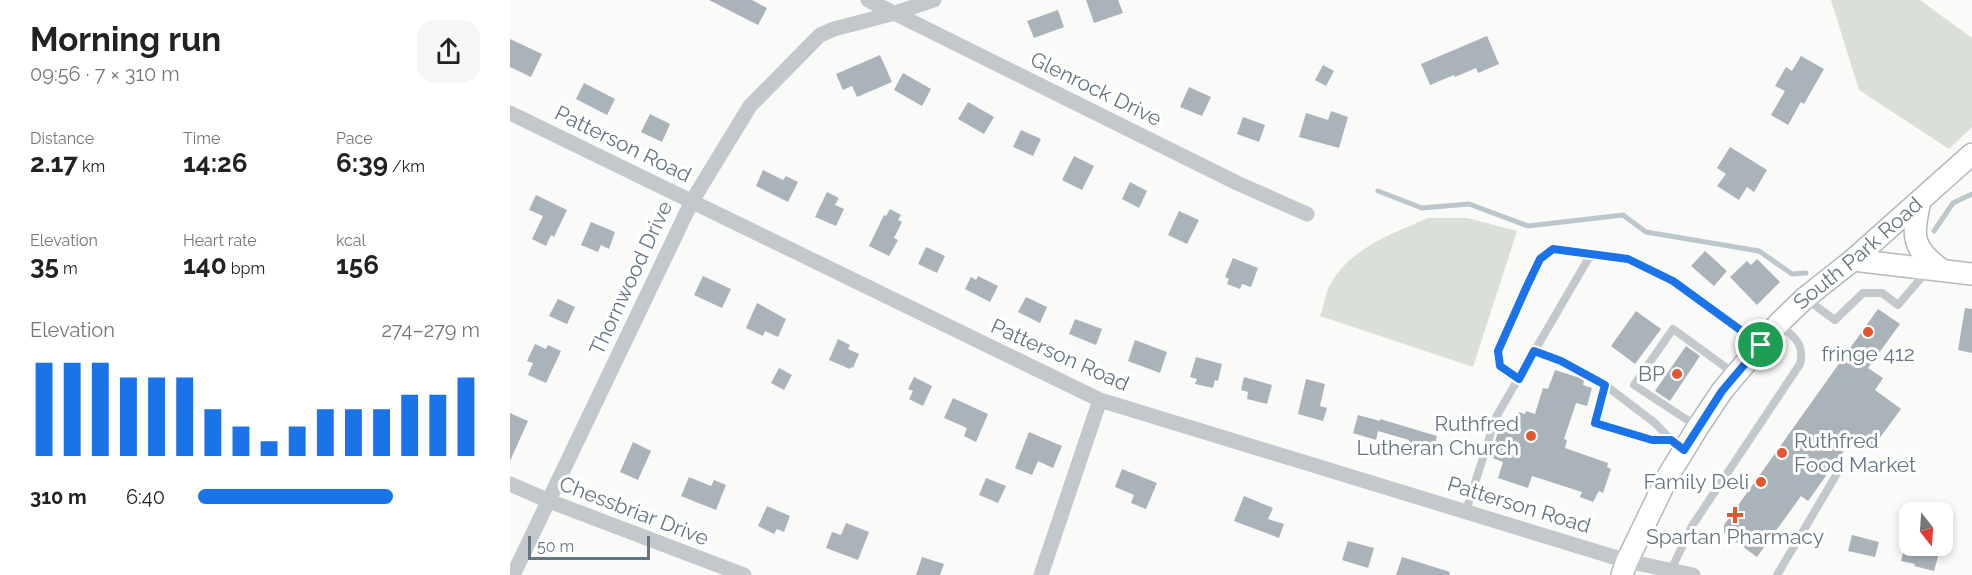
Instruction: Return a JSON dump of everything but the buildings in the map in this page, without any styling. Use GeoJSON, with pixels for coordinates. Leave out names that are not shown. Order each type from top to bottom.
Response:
{"type":"FeatureCollection","features":[{"type":"Feature","properties":{"kind":"main road","name":"South Park Road"},"geometry":{"type":"LineString","coordinates":[[1625,568],[1668,476],[1677,445],[1698,427],[1779,322],[1853,260],[1972,154]]}},
{"type":"Feature","properties":{"kind":"main road"},"geometry":{"type":"LineString","coordinates":[[1920,201],[1914,228],[1917,245],[1936,270]]}},
{"type":"Feature","properties":{"kind":"main road"},"geometry":{"type":"LineString","coordinates":[[1853,260],[1972,274]]}},
{"type":"Feature","properties":{"kind":"street","name":"Glenrock Drive"},"geometry":{"type":"LineString","coordinates":[[867,0],[1237,183],[1307,214]]}},
{"type":"Feature","properties":{"kind":"street","name":"Thornwood Drive"},"geometry":{"type":"LineString","coordinates":[[513,575],[692,201],[750,106],[820,35],[934,0]]}},
{"type":"Feature","properties":{"kind":"street","name":"Patterson Road"},"geometry":{"type":"LineString","coordinates":[[510,113],[1100,400],[1466,511],[1625,568],[1671,570],[1693,575]]}},
{"type":"Feature","properties":{"kind":"street"},"geometry":{"type":"LineString","coordinates":[[1041,575],[1100,400]]}},
{"type":"Feature","properties":{"kind":"street","name":"Chessbriar Drive"},"geometry":{"type":"LineString","coordinates":[[510,484],[744,575]]}},
{"type":"Feature","properties":{"kind":"lane"},"geometry":{"type":"LineString","coordinates":[[1519,379],[1500,366],[1498,351],[1540,259],[1553,249],[1628,259],[1673,281],[1761,345]]}},
{"type":"Feature","properties":{"kind":"lane"},"geometry":{"type":"LineString","coordinates":[[1466,511],[1496,417],[1591,254]]}},
{"type":"Feature","properties":{"kind":"lane"},"geometry":{"type":"LineString","coordinates":[[1805,298],[1835,320],[1863,293],[1882,293],[1898,305],[1936,270]]}},
{"type":"Feature","properties":{"kind":"lane"},"geometry":{"type":"LineString","coordinates":[[1671,570],[1692,526],[1800,364],[1803,354],[1801,345],[1779,322]]}},
{"type":"Feature","properties":{"kind":"lane"},"geometry":{"type":"LineString","coordinates":[[1698,427],[1634,385],[1673,328],[1736,375]]}},
{"type":"Feature","properties":{"kind":"lane"},"geometry":{"type":"LineString","coordinates":[[1534,351],[1561,361],[1605,385],[1655,423],[1677,445]]}},
{"type":"Feature","properties":{"kind":"lane"},"geometry":{"type":"LineString","coordinates":[[1605,385],[1595,423],[1677,445]]}},
{"type":"Feature","properties":{"kind":"lane"},"geometry":{"type":"LineString","coordinates":[[1777,575],[1838,472]]}},
{"type":"Feature","properties":{"kind":"shaded area"},"geometry":{"type":"Polygon","coordinates":[[[1831,0],[1920,0],[1972,38],[1972,127],[1949,149],[1859,90],[1831,0]]]}},
{"type":"Feature","properties":{"kind":"shaded area"},"geometry":{"type":"Polygon","coordinates":[[[1428,218],[1467,218],[1517,231],[1473,367],[1320,316],[1328,289],[1346,264],[1385,237],[1428,218]]]}},
{"type":"Feature","properties":{"kind":"waterway"},"geometry":{"type":"LineString","coordinates":[[1378,191],[1422,208],[1469,204],[1528,226],[1623,215],[1646,232],[1759,251],[1792,274],[1806,273]]}},
{"type":"Feature","properties":{"kind":"waterway"},"geometry":{"type":"LineString","coordinates":[[1934,231],[1953,203],[1972,194]]}},
{"type":"Feature","properties":{"kind":"place","name":"fringe 412"},"geometry":{"type":"Point","coordinates":[1868,332]}},
{"type":"Feature","properties":{"kind":"place","name":"BP"},"geometry":{"type":"Point","coordinates":[1677,374]}},
{"type":"Feature","properties":{"kind":"place","name":"Ruthfred Lutheran Church"},"geometry":{"type":"Point","coordinates":[1531,436]}},
{"type":"Feature","properties":{"kind":"place","name":"Ruthfred Food Market"},"geometry":{"type":"Point","coordinates":[1782,453]}},
{"type":"Feature","properties":{"kind":"place","name":"Family Deli"},"geometry":{"type":"Point","coordinates":[1761,482]}},
{"type":"Feature","properties":{"kind":"place","name":"Spartan Pharmacy"},"geometry":{"type":"Point","coordinates":[1735,515]}},
{"type":"Feature","properties":{"kind":"route"},"geometry":{"type":"LineString","coordinates":[[1553,249],[1628,259],[1673,281],[1761,345],[1722,391],[1684,450],[1671,440],[1652,440],[1595,423],[1605,385],[1561,361],[1545,357],[1534,351],[1519,379],[1500,366],[1498,351],[1540,259],[1553,249]]}}]}
